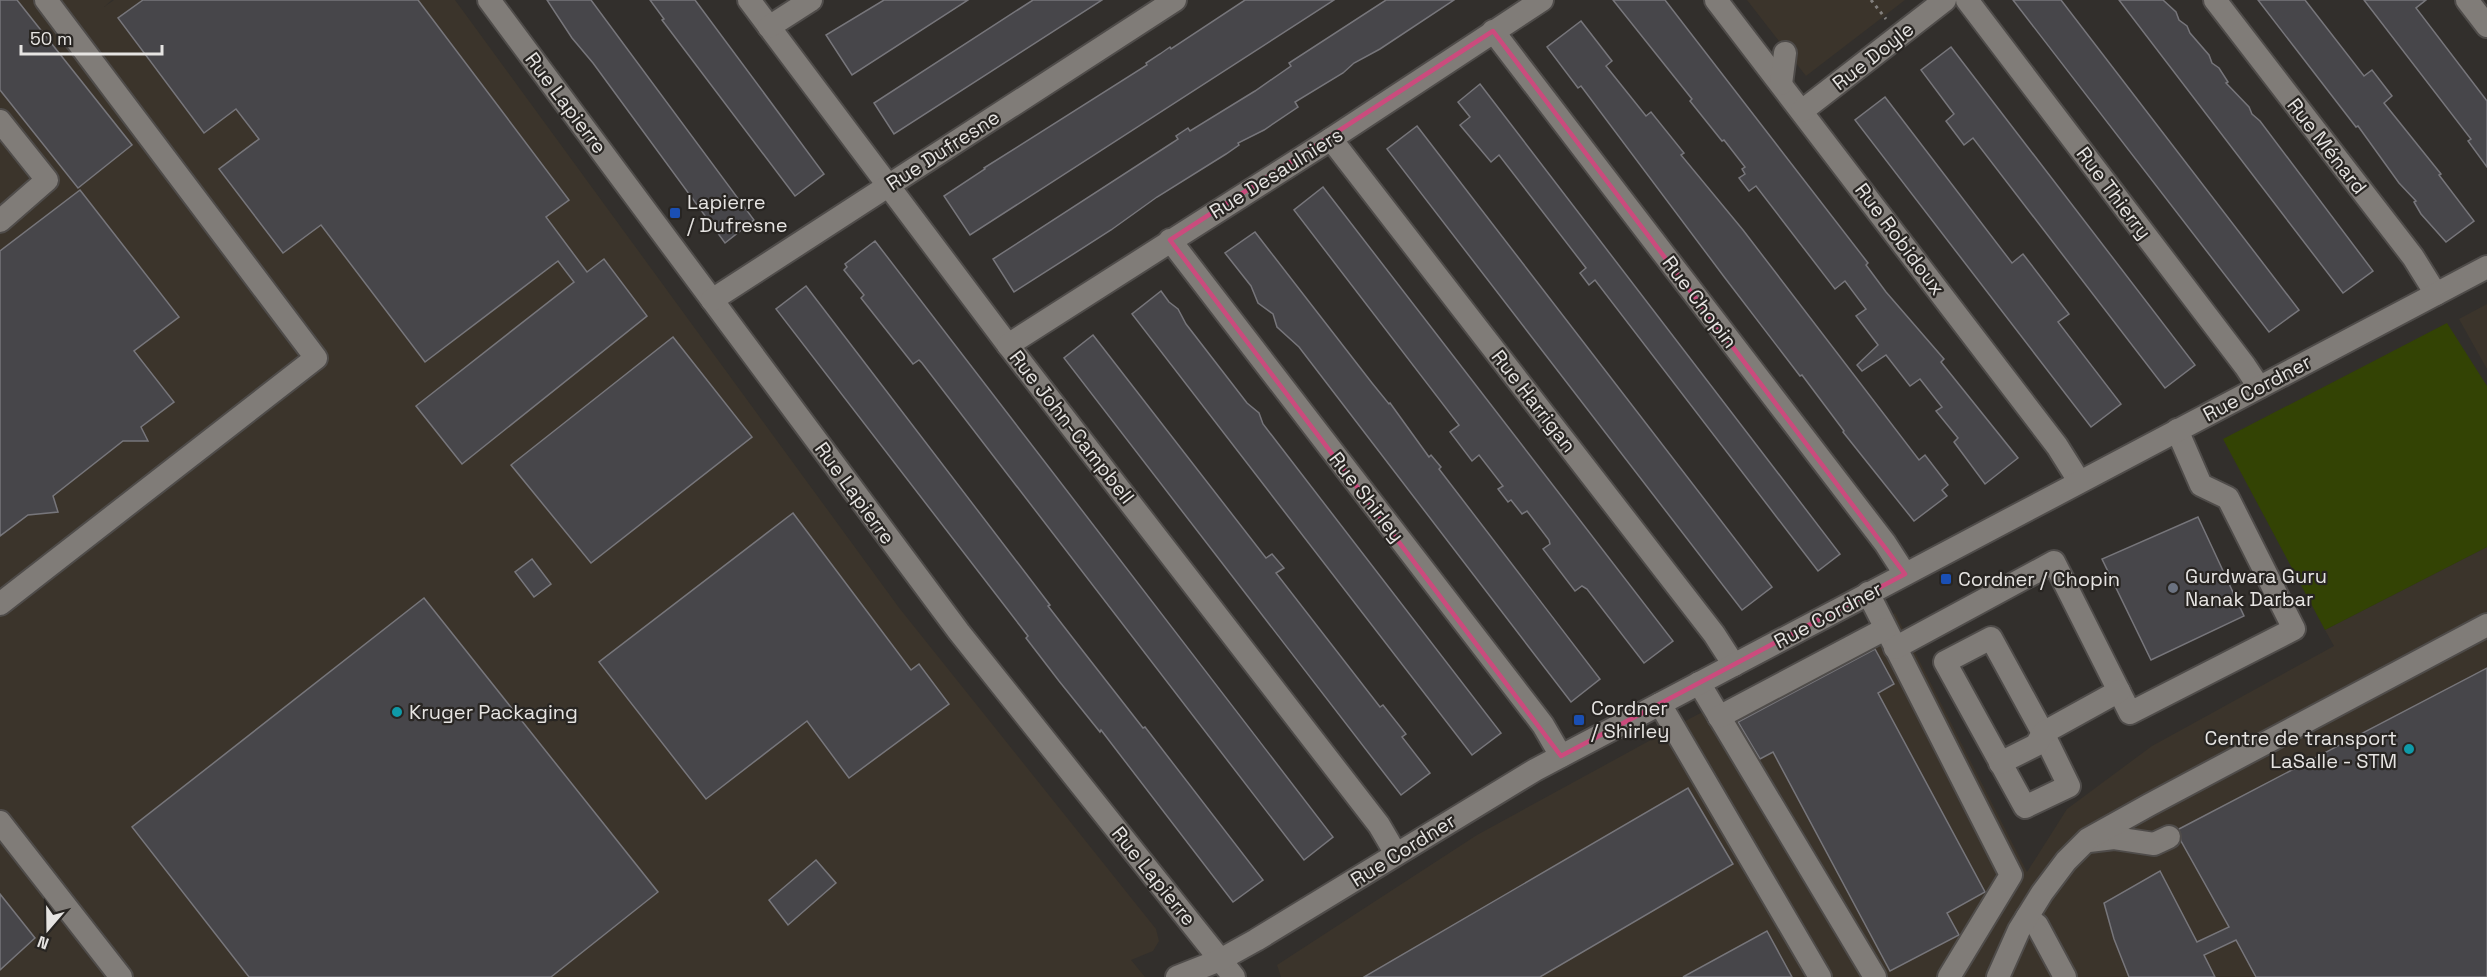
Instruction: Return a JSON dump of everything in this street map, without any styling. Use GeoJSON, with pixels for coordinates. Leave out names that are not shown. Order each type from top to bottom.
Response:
{"type":"FeatureCollection","features":[{"type":"Feature","properties":{"kind":"street"},"geometry":{"type":"LineString","coordinates":[[0,604],[316,358],[46,0]]}},
{"type":"Feature","properties":{"kind":"street","name":"Rue Lapierre"},"geometry":{"type":"LineString","coordinates":[[489,0],[959,632],[1227,968]]}},
{"type":"Feature","properties":{"kind":"street","name":"Rue John-Campbell"},"geometry":{"type":"LineString","coordinates":[[749,0],[1008,345],[1379,825],[1396,854]]}},
{"type":"Feature","properties":{"kind":"street"},"geometry":{"type":"LineString","coordinates":[[769,27],[811,0]]}},
{"type":"Feature","properties":{"kind":"street","name":"Rue Dufresne"},"geometry":{"type":"LineString","coordinates":[[712,300],[1175,0]]}},
{"type":"Feature","properties":{"kind":"street","name":"Rue Desaulniers"},"geometry":{"type":"LineString","coordinates":[[1008,345],[1331,139],[1542,0]]}},
{"type":"Feature","properties":{"kind":"street","name":"Rue Robidoux"},"geometry":{"type":"LineString","coordinates":[[1716,0],[2057,446],[2079,481]]}},
{"type":"Feature","properties":{"kind":"street","name":"Rue Doyle"},"geometry":{"type":"LineString","coordinates":[[1802,111],[1945,0]]}},
{"type":"Feature","properties":{"kind":"street","name":"Rue Thierry"},"geometry":{"type":"LineString","coordinates":[[1967,0],[2259,387]]}},
{"type":"Feature","properties":{"kind":"street","name":"Rue Ménard"},"geometry":{"type":"LineString","coordinates":[[2215,0],[2414,257],[2436,294]]}},
{"type":"Feature","properties":{"kind":"street"},"geometry":{"type":"LineString","coordinates":[[2467,0],[2487,26]]}},
{"type":"Feature","properties":{"kind":"street","name":"Rue Chopin"},"geometry":{"type":"LineString","coordinates":[[1493,31],[1886,543],[1905,574]]}},
{"type":"Feature","properties":{"kind":"street"},"geometry":{"type":"LineString","coordinates":[[1781,84],[1785,53]]}},
{"type":"Feature","properties":{"kind":"street"},"geometry":{"type":"LineString","coordinates":[[0,121],[47,180],[0,220]]}},
{"type":"Feature","properties":{"kind":"street","name":"Rue Harrigan"},"geometry":{"type":"LineString","coordinates":[[1331,139],[1714,634],[1734,665]]}},
{"type":"Feature","properties":{"kind":"street","name":"Rue Shirley"},"geometry":{"type":"LineString","coordinates":[[1170,240],[1543,725],[1562,756]]}},
{"type":"Feature","properties":{"kind":"street","name":"Rue Cordner"},"geometry":{"type":"LineString","coordinates":[[1177,977],[1227,968],[1278,927],[1508,785],[2487,267]]}},
{"type":"Feature","properties":{"kind":"street"},"geometry":{"type":"LineString","coordinates":[[1719,717],[1890,639],[1948,620],[2054,562],[2130,713],[2294,629],[2228,498],[2201,485],[2177,430]]}},
{"type":"Feature","properties":{"kind":"street"},"geometry":{"type":"LineString","coordinates":[[1868,593],[2011,875],[1949,977]]}},
{"type":"Feature","properties":{"kind":"street"},"geometry":{"type":"LineString","coordinates":[[1948,620],[1964,651]]}},
{"type":"Feature","properties":{"kind":"street"},"geometry":{"type":"LineString","coordinates":[[1998,977],[2027,917],[2066,861],[2086,841],[2121,820],[2487,625]]}},
{"type":"Feature","properties":{"kind":"street"},"geometry":{"type":"LineString","coordinates":[[1991,638],[2043,733],[2069,786],[2025,807],[1946,662],[1991,638]]}},
{"type":"Feature","properties":{"kind":"street"},"geometry":{"type":"LineString","coordinates":[[1699,684],[1875,977]]}},
{"type":"Feature","properties":{"kind":"street"},"geometry":{"type":"LineString","coordinates":[[2001,764],[2036,745],[2043,733],[2119,691]]}},
{"type":"Feature","properties":{"kind":"street"},"geometry":{"type":"LineString","coordinates":[[1660,704],[1820,977]]}},
{"type":"Feature","properties":{"kind":"street"},"geometry":{"type":"LineString","coordinates":[[0,822],[121,977]]}},
{"type":"Feature","properties":{"kind":"street"},"geometry":{"type":"LineString","coordinates":[[2086,841],[2114,838],[2154,844],[2169,837]]}},
{"type":"Feature","properties":{"kind":"street"},"geometry":{"type":"LineString","coordinates":[[2027,917],[2037,925],[2065,977]]}},
{"type":"Feature","properties":{"kind":"path"},"geometry":{"type":"LineString","coordinates":[[1871,0],[1887,21]]}},
{"type":"Feature","properties":{"kind":"highlighted area"},"geometry":{"type":"Polygon","coordinates":[[[1493,31],[1905,574],[1561,756],[1170,240],[1493,31]]]}},
{"type":"Feature","properties":{"kind":"shaded area"},"geometry":{"type":"Polygon","coordinates":[[[0,0],[112,0],[104,7],[114,0],[455,0],[900,609],[1156,929],[1159,941],[1153,951],[1131,960],[1145,977],[0,977],[0,0]]]}},
{"type":"Feature","properties":{"kind":"shaded area"},"geometry":{"type":"Polygon","coordinates":[[[1747,0],[1905,0],[1806,76],[1747,0]]]}},
{"type":"Feature","properties":{"kind":"shaded area"},"geometry":{"type":"Polygon","coordinates":[[[2487,304],[2487,369],[2459,319],[2487,304]]]}},
{"type":"Feature","properties":{"kind":"shaded area"},"geometry":{"type":"Polygon","coordinates":[[[2487,547],[2487,977],[1281,977],[1277,965],[1477,835],[1691,718],[1895,613],[2027,872],[2067,809],[2152,746],[2334,646],[2325,630],[2487,547]]]}},
{"type":"Feature","properties":{"kind":"green space"},"geometry":{"type":"Polygon","coordinates":[[[2447,323],[2487,386],[2487,547],[2325,630],[2223,439],[2447,323]]]}},
{"type":"Feature","properties":{"kind":"building"},"geometry":{"type":"Polygon","coordinates":[[[0,0],[17,0],[132,145],[78,188],[0,90],[0,0]]]}},
{"type":"Feature","properties":{"kind":"building"},"geometry":{"type":"Polygon","coordinates":[[[143,0],[418,0],[569,200],[546,217],[587,272],[604,259],[647,316],[462,464],[416,406],[574,282],[558,261],[425,362],[321,225],[283,253],[219,169],[259,139],[236,109],[204,133],[118,18],[143,0]]]}},
{"type":"Feature","properties":{"kind":"building"},"geometry":{"type":"Polygon","coordinates":[[[547,0],[591,0],[754,220],[725,243],[593,63],[572,38],[547,0]]]}},
{"type":"Feature","properties":{"kind":"building"},"geometry":{"type":"Polygon","coordinates":[[[650,0],[695,0],[824,174],[795,196],[662,20],[664,19],[650,0]]]}},
{"type":"Feature","properties":{"kind":"building"},"geometry":{"type":"Polygon","coordinates":[[[884,0],[968,0],[852,75],[826,35],[884,0]]]}},
{"type":"Feature","properties":{"kind":"building"},"geometry":{"type":"Polygon","coordinates":[[[1033,0],[1102,0],[894,134],[874,103],[1033,0]]]}},
{"type":"Feature","properties":{"kind":"building"},"geometry":{"type":"Polygon","coordinates":[[[1245,0],[1334,0],[970,235],[944,196],[1245,0]]]}},
{"type":"Feature","properties":{"kind":"building"},"geometry":{"type":"Polygon","coordinates":[[[1386,0],[1454,0],[1295,102],[1298,107],[1264,130],[1238,143],[1239,145],[1226,154],[1014,292],[993,259],[1178,139],[1176,136],[1188,128],[1190,131],[1255,91],[1291,66],[1289,63],[1386,0]]]}},
{"type":"Feature","properties":{"kind":"building"},"geometry":{"type":"Polygon","coordinates":[[[1613,0],[1665,0],[1868,263],[1866,265],[1886,292],[1944,359],[1941,362],[2018,458],[1985,484],[1954,442],[1958,438],[1936,411],[1942,407],[1920,379],[1910,386],[1886,355],[1862,371],[1857,365],[1878,345],[1856,316],[1866,309],[1845,281],[1835,289],[1756,186],[1749,191],[1739,178],[1745,174],[1742,169],[1745,167],[1690,101],[1692,99],[1613,0]]]}},
{"type":"Feature","properties":{"kind":"building"},"geometry":{"type":"Polygon","coordinates":[[[2013,0],[2061,0],[2299,310],[2269,332],[2013,0]]]}},
{"type":"Feature","properties":{"kind":"building"},"geometry":{"type":"Polygon","coordinates":[[[2119,0],[2163,0],[2176,12],[2179,20],[2187,26],[2190,33],[2209,55],[2212,63],[2219,68],[2228,82],[2226,83],[2260,121],[2373,271],[2343,293],[2119,0]]]}},
{"type":"Feature","properties":{"kind":"building"},"geometry":{"type":"Polygon","coordinates":[[[2258,0],[2305,0],[2364,76],[2372,70],[2392,96],[2384,103],[2441,174],[2439,175],[2474,221],[2446,242],[2421,214],[2414,202],[2416,201],[2399,183],[2358,126],[2356,127],[2258,0]]]}},
{"type":"Feature","properties":{"kind":"building"},"geometry":{"type":"Polygon","coordinates":[[[2364,0],[2426,0],[2416,8],[2487,101],[2487,167],[2468,141],[2471,139],[2364,0]]]}},
{"type":"Feature","properties":{"kind":"building"},"geometry":{"type":"Polygon","coordinates":[[[1581,21],[1612,61],[1606,66],[1646,116],[1651,112],[1684,153],[1681,155],[1743,230],[1919,460],[1925,455],[1948,485],[1942,490],[1947,496],[1914,521],[1843,432],[1802,375],[1800,376],[1581,86],[1578,88],[1547,47],[1581,21]]]}},
{"type":"Feature","properties":{"kind":"building"},"geometry":{"type":"Polygon","coordinates":[[[1951,47],[2195,365],[2165,388],[1973,138],[1964,145],[1946,121],[1954,114],[1921,70],[1951,47]]]}},
{"type":"Feature","properties":{"kind":"building"},"geometry":{"type":"Polygon","coordinates":[[[1480,84],[1840,554],[1818,571],[1595,280],[1589,285],[1580,273],[1586,268],[1499,155],[1491,162],[1460,125],[1470,117],[1458,102],[1480,84]]]}},
{"type":"Feature","properties":{"kind":"building"},"geometry":{"type":"Polygon","coordinates":[[[1885,97],[2012,263],[2023,254],[2069,314],[2058,322],[2121,404],[2091,427],[1855,120],[1885,97]]]}},
{"type":"Feature","properties":{"kind":"building"},"geometry":{"type":"Polygon","coordinates":[[[1417,126],[1772,587],[1742,610],[1387,149],[1417,126]]]}},
{"type":"Feature","properties":{"kind":"building"},"geometry":{"type":"Polygon","coordinates":[[[1323,187],[1673,641],[1644,663],[1587,589],[1582,586],[1575,591],[1543,549],[1550,544],[1549,540],[1527,511],[1522,514],[1511,500],[1508,502],[1498,489],[1503,486],[1479,455],[1472,461],[1450,432],[1459,425],[1294,210],[1323,187]]]}},
{"type":"Feature","properties":{"kind":"building"},"geometry":{"type":"Polygon","coordinates":[[[80,190],[179,317],[134,351],[174,402],[141,427],[148,441],[123,441],[53,496],[58,512],[28,515],[0,536],[0,251],[80,190]]]}},
{"type":"Feature","properties":{"kind":"building"},"geometry":{"type":"Polygon","coordinates":[[[1255,232],[1390,403],[1429,457],[1431,455],[1441,467],[1439,469],[1600,679],[1571,702],[1299,347],[1277,327],[1273,314],[1258,303],[1251,286],[1225,253],[1255,232]]]}},
{"type":"Feature","properties":{"kind":"building"},"geometry":{"type":"Polygon","coordinates":[[[875,241],[1333,837],[1304,860],[922,363],[919,360],[913,364],[861,298],[864,295],[844,270],[847,267],[845,264],[875,241]]]}},
{"type":"Feature","properties":{"kind":"building"},"geometry":{"type":"Polygon","coordinates":[[[806,286],[1050,605],[1048,606],[1263,880],[1233,902],[1101,730],[1100,732],[1059,681],[1026,638],[1028,636],[776,309],[806,286]]]}},
{"type":"Feature","properties":{"kind":"building"},"geometry":{"type":"Polygon","coordinates":[[[1161,291],[1178,309],[1186,324],[1247,403],[1259,413],[1263,424],[1501,733],[1472,755],[1132,314],[1161,291]]]}},
{"type":"Feature","properties":{"kind":"building"},"geometry":{"type":"Polygon","coordinates":[[[1093,335],[1266,558],[1272,554],[1284,568],[1276,573],[1380,707],[1383,705],[1406,734],[1402,737],[1430,773],[1401,795],[1064,358],[1093,335]]]}},
{"type":"Feature","properties":{"kind":"building"},"geometry":{"type":"Polygon","coordinates":[[[673,337],[752,437],[591,563],[511,465],[673,337]]]}},
{"type":"Feature","properties":{"kind":"building"},"geometry":{"type":"Polygon","coordinates":[[[793,513],[911,670],[919,664],[949,704],[849,778],[807,721],[706,799],[599,662],[793,513]]]}},
{"type":"Feature","properties":{"kind":"building","name":"Gurdwara Guru Nanak Darbar"},"geometry":{"type":"Polygon","coordinates":[[[2198,517],[2244,616],[2151,660],[2102,559],[2198,517]]]}},
{"type":"Feature","properties":{"kind":"building"},"geometry":{"type":"Polygon","coordinates":[[[532,559],[551,584],[534,597],[515,572],[532,559]]]}},
{"type":"Feature","properties":{"kind":"building","name":"Kruger Packaging"},"geometry":{"type":"Polygon","coordinates":[[[424,598],[658,892],[551,977],[249,977],[132,827],[424,598]]]}},
{"type":"Feature","properties":{"kind":"building"},"geometry":{"type":"Polygon","coordinates":[[[1875,649],[1894,684],[1878,693],[1985,892],[1947,913],[1959,935],[1890,971],[1773,752],[1760,759],[1738,722],[1875,649]]]}},
{"type":"Feature","properties":{"kind":"building","name":"Centre de transport LaSalle - STM"},"geometry":{"type":"Polygon","coordinates":[[[2487,668],[2487,977],[2256,977],[2236,940],[2204,955],[2215,977],[2129,977],[2114,939],[2104,903],[2160,871],[2197,942],[2229,927],[2181,841],[2179,829],[2487,668]]]}},
{"type":"Feature","properties":{"kind":"building"},"geometry":{"type":"Polygon","coordinates":[[[1688,788],[1733,864],[1540,977],[1364,977],[1688,788]]]}},
{"type":"Feature","properties":{"kind":"building"},"geometry":{"type":"Polygon","coordinates":[[[816,860],[836,883],[788,925],[769,900],[816,860]]]}},
{"type":"Feature","properties":{"kind":"building"},"geometry":{"type":"Polygon","coordinates":[[[0,894],[35,938],[0,970],[0,894]]]}},
{"type":"Feature","properties":{"kind":"building"},"geometry":{"type":"Polygon","coordinates":[[[1767,931],[1792,977],[1683,977],[1767,931]]]}},
{"type":"Feature","properties":{"kind":"place","name":"Lapierre / Dufresne"},"geometry":{"type":"Point","coordinates":[675,213]}},
{"type":"Feature","properties":{"kind":"place","name":"Cordner / Chopin"},"geometry":{"type":"Point","coordinates":[1946,579]}},
{"type":"Feature","properties":{"kind":"place","name":"Gurdwara Guru Nanak Darbar"},"geometry":{"type":"Point","coordinates":[2173,588]}},
{"type":"Feature","properties":{"kind":"place","name":"Kruger Packaging"},"geometry":{"type":"Point","coordinates":[397,712]}},
{"type":"Feature","properties":{"kind":"place","name":"Cordner / Shirley"},"geometry":{"type":"Point","coordinates":[1579,720]}},
{"type":"Feature","properties":{"kind":"place","name":"Centre de transport LaSalle - STM"},"geometry":{"type":"Point","coordinates":[2409,749]}}]}
